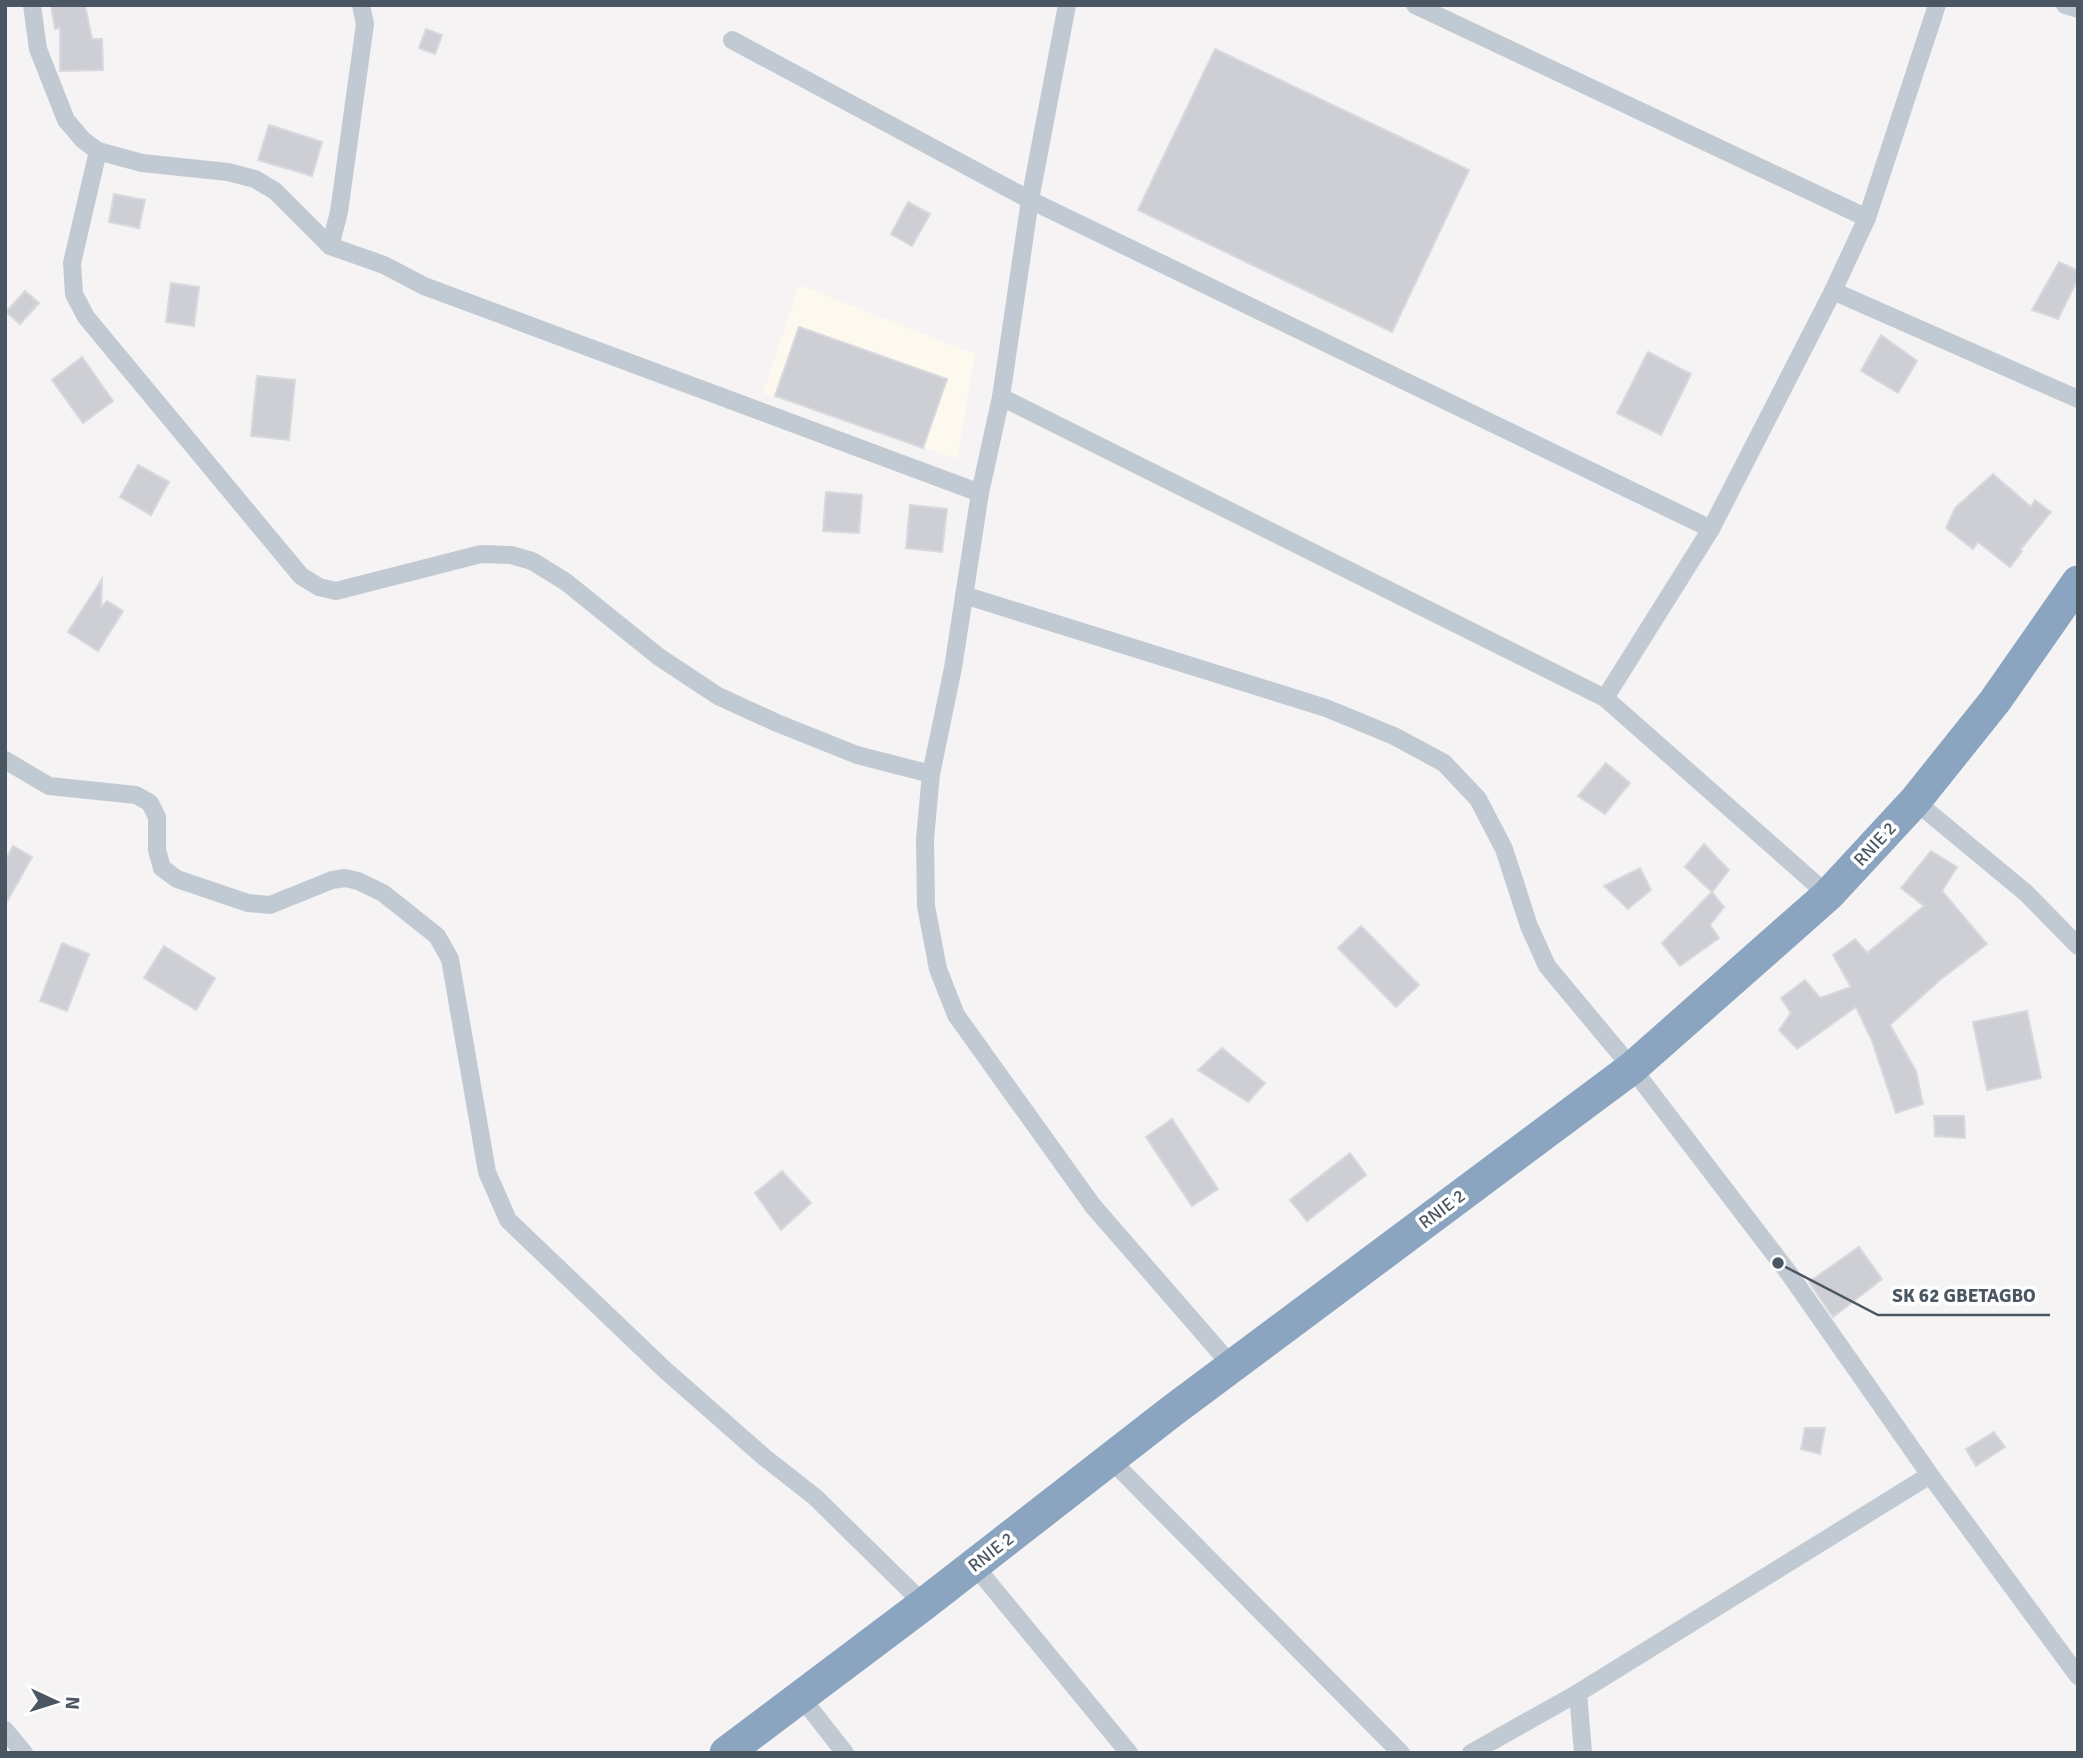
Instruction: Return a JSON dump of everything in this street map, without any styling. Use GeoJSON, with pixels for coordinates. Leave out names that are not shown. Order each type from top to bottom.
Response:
{"type":"FeatureCollection","features":[{"type":"Feature","properties":{"kind":"highway","name":"RNIE 2"},"geometry":{"type":"LineString","coordinates":[[726,1753],[1232,1366],[1632,1068],[1828,895],[1915,801],[1995,701],[2078,582]]}},
{"type":"Feature","properties":{"kind":"street"},"geometry":{"type":"LineString","coordinates":[[32,5],[38,49],[66,120],[83,140],[98,152],[142,163],[228,172],[255,179],[275,191],[330,246],[384,265],[424,286],[980,494]]}},
{"type":"Feature","properties":{"kind":"street"},"geometry":{"type":"LineString","coordinates":[[330,246],[340,212],[365,24],[361,5]]}},
{"type":"Feature","properties":{"kind":"street"},"geometry":{"type":"LineString","coordinates":[[1067,5],[1030,200],[1000,397],[980,494],[953,668],[931,774],[925,839],[926,906],[938,969],[956,1014],[1093,1206],[1232,1366]]}},
{"type":"Feature","properties":{"kind":"street"},"geometry":{"type":"LineString","coordinates":[[1415,5],[1867,218]]}},
{"type":"Feature","properties":{"kind":"street"},"geometry":{"type":"LineString","coordinates":[[1605,698],[1712,529],[1833,291],[1867,218],[1937,5]]}},
{"type":"Feature","properties":{"kind":"street"},"geometry":{"type":"LineString","coordinates":[[2065,5],[2078,9]]}},
{"type":"Feature","properties":{"kind":"street"},"geometry":{"type":"LineString","coordinates":[[732,40],[1030,200],[1712,529]]}},
{"type":"Feature","properties":{"kind":"street"},"geometry":{"type":"LineString","coordinates":[[98,152],[72,264],[74,294],[86,317],[301,576],[319,587],[336,591],[481,554],[511,555],[532,561],[566,582],[659,657],[719,696],[857,755],[931,774]]}},
{"type":"Feature","properties":{"kind":"street"},"geometry":{"type":"LineString","coordinates":[[1833,291],[2078,398]]}},
{"type":"Feature","properties":{"kind":"street"},"geometry":{"type":"LineString","coordinates":[[1000,397],[1605,698],[1828,895]]}},
{"type":"Feature","properties":{"kind":"street"},"geometry":{"type":"LineString","coordinates":[[964,595],[1326,708],[1394,736],[1444,763],[1478,799],[1504,849],[1529,926],[1547,966],[1632,1068],[1788,1272],[1930,1475],[2078,1676]]}},
{"type":"Feature","properties":{"kind":"street"},"geometry":{"type":"LineString","coordinates":[[5,760],[49,786],[136,795],[150,803],[157,817],[157,850],[162,867],[177,879],[248,903],[270,905],[332,880],[345,878],[383,893],[437,936],[450,959],[487,1172],[508,1220],[665,1370],[764,1457],[815,1497],[924,1604]]}},
{"type":"Feature","properties":{"kind":"street"},"geometry":{"type":"LineString","coordinates":[[1915,801],[2026,893],[2078,946]]}},
{"type":"Feature","properties":{"kind":"street"},"geometry":{"type":"LineString","coordinates":[[1110,1460],[1401,1753]]}},
{"type":"Feature","properties":{"kind":"street"},"geometry":{"type":"LineString","coordinates":[[1471,1753],[1578,1693],[1930,1475]]}},
{"type":"Feature","properties":{"kind":"street"},"geometry":{"type":"LineString","coordinates":[[974,1564],[1129,1753]]}},
{"type":"Feature","properties":{"kind":"street"},"geometry":{"type":"LineString","coordinates":[[1578,1693],[1583,1753]]}},
{"type":"Feature","properties":{"kind":"street"},"geometry":{"type":"LineString","coordinates":[[800,1697],[845,1753]]}},
{"type":"Feature","properties":{"kind":"street"},"geometry":{"type":"LineString","coordinates":[[5,1730],[24,1753]]}},
{"type":"Feature","properties":{"kind":"shaded area"},"geometry":{"type":"Polygon","coordinates":[[[799,285],[975,354],[957,459],[763,393],[799,285]]]}},
{"type":"Feature","properties":{"kind":"building"},"geometry":{"type":"Polygon","coordinates":[[[51,5],[85,5],[92,39],[102,39],[103,70],[60,71],[60,28],[55,29],[51,5]]]}},
{"type":"Feature","properties":{"kind":"building"},"geometry":{"type":"Polygon","coordinates":[[[426,29],[442,35],[435,54],[419,48],[426,29]]]}},
{"type":"Feature","properties":{"kind":"building"},"geometry":{"type":"Polygon","coordinates":[[[1215,49],[1469,170],[1392,332],[1138,210],[1215,49]]]}},
{"type":"Feature","properties":{"kind":"building"},"geometry":{"type":"Polygon","coordinates":[[[269,125],[322,142],[312,176],[258,160],[269,125]]]}},
{"type":"Feature","properties":{"kind":"building"},"geometry":{"type":"Polygon","coordinates":[[[114,194],[145,200],[139,228],[109,222],[114,194]]]}},
{"type":"Feature","properties":{"kind":"building"},"geometry":{"type":"Polygon","coordinates":[[[908,202],[930,214],[912,246],[891,234],[908,202]]]}},
{"type":"Feature","properties":{"kind":"building"},"geometry":{"type":"Polygon","coordinates":[[[2059,262],[2078,271],[2078,279],[2058,319],[2032,310],[2059,262]]]}},
{"type":"Feature","properties":{"kind":"building"},"geometry":{"type":"Polygon","coordinates":[[[171,283],[199,287],[194,326],[166,322],[171,283]]]}},
{"type":"Feature","properties":{"kind":"building"},"geometry":{"type":"Polygon","coordinates":[[[25,291],[39,303],[20,324],[6,312],[25,291]]]}},
{"type":"Feature","properties":{"kind":"building"},"geometry":{"type":"Polygon","coordinates":[[[799,327],[947,379],[923,448],[775,396],[799,327]]]}},
{"type":"Feature","properties":{"kind":"building"},"geometry":{"type":"Polygon","coordinates":[[[1881,335],[1917,361],[1898,393],[1861,371],[1881,335]]]}},
{"type":"Feature","properties":{"kind":"building"},"geometry":{"type":"Polygon","coordinates":[[[1648,352],[1691,374],[1661,435],[1617,413],[1648,352]]]}},
{"type":"Feature","properties":{"kind":"building"},"geometry":{"type":"Polygon","coordinates":[[[82,357],[113,401],[83,423],[52,380],[82,357]]]}},
{"type":"Feature","properties":{"kind":"building"},"geometry":{"type":"Polygon","coordinates":[[[257,376],[295,380],[289,440],[251,436],[257,376]]]}},
{"type":"Feature","properties":{"kind":"building"},"geometry":{"type":"Polygon","coordinates":[[[138,465],[169,482],[151,515],[120,497],[138,465]]]}},
{"type":"Feature","properties":{"kind":"building"},"geometry":{"type":"Polygon","coordinates":[[[1993,474],[2031,507],[2035,500],[2051,512],[2020,550],[2022,551],[2010,567],[1978,542],[1973,549],[1946,528],[1955,508],[1993,474]]]}},
{"type":"Feature","properties":{"kind":"building"},"geometry":{"type":"Polygon","coordinates":[[[826,492],[862,495],[859,533],[823,531],[826,492]]]}},
{"type":"Feature","properties":{"kind":"building"},"geometry":{"type":"Polygon","coordinates":[[[910,505],[947,509],[942,552],[906,548],[910,505]]]}},
{"type":"Feature","properties":{"kind":"building"},"geometry":{"type":"Polygon","coordinates":[[[102,579],[101,608],[107,601],[123,611],[98,651],[68,632],[102,579]]]}},
{"type":"Feature","properties":{"kind":"building"},"geometry":{"type":"Polygon","coordinates":[[[1606,763],[1630,783],[1605,814],[1578,796],[1606,763]]]}},
{"type":"Feature","properties":{"kind":"building"},"geometry":{"type":"Polygon","coordinates":[[[1704,844],[1729,870],[1712,892],[1685,867],[1704,844]]]}},
{"type":"Feature","properties":{"kind":"building"},"geometry":{"type":"Polygon","coordinates":[[[13,846],[32,857],[5,905],[5,861],[13,846]]]}},
{"type":"Feature","properties":{"kind":"building"},"geometry":{"type":"Polygon","coordinates":[[[1931,851],[1957,867],[1942,891],[1987,944],[1941,979],[1890,1025],[1916,1071],[1923,1104],[1896,1113],[1872,1041],[1856,1007],[1797,1049],[1779,1030],[1791,1013],[1781,998],[1805,980],[1820,998],[1851,987],[1833,955],[1855,939],[1867,953],[1924,906],[1901,888],[1931,851]]]}},
{"type":"Feature","properties":{"kind":"building"},"geometry":{"type":"Polygon","coordinates":[[[1640,868],[1651,890],[1628,909],[1604,886],[1640,868]]]}},
{"type":"Feature","properties":{"kind":"building"},"geometry":{"type":"Polygon","coordinates":[[[1712,892],[1724,907],[1710,925],[1719,938],[1680,966],[1662,943],[1712,892]]]}},
{"type":"Feature","properties":{"kind":"building"},"geometry":{"type":"Polygon","coordinates":[[[1361,926],[1419,985],[1396,1007],[1338,948],[1361,926]]]}},
{"type":"Feature","properties":{"kind":"building"},"geometry":{"type":"Polygon","coordinates":[[[62,943],[89,954],[67,1011],[40,1001],[62,943]]]}},
{"type":"Feature","properties":{"kind":"building"},"geometry":{"type":"Polygon","coordinates":[[[164,946],[215,978],[196,1010],[144,978],[164,946]]]}},
{"type":"Feature","properties":{"kind":"building"},"geometry":{"type":"Polygon","coordinates":[[[2027,1011],[2041,1078],[1987,1090],[1973,1022],[2027,1011]]]}},
{"type":"Feature","properties":{"kind":"building"},"geometry":{"type":"Polygon","coordinates":[[[1222,1048],[1265,1083],[1248,1102],[1198,1070],[1222,1048]]]}},
{"type":"Feature","properties":{"kind":"building"},"geometry":{"type":"Polygon","coordinates":[[[1934,1116],[1964,1116],[1965,1138],[1935,1136],[1934,1116]]]}},
{"type":"Feature","properties":{"kind":"building"},"geometry":{"type":"Polygon","coordinates":[[[1172,1119],[1218,1189],[1192,1206],[1146,1137],[1172,1119]]]}},
{"type":"Feature","properties":{"kind":"building"},"geometry":{"type":"Polygon","coordinates":[[[1350,1153],[1366,1175],[1307,1221],[1290,1200],[1350,1153]]]}},
{"type":"Feature","properties":{"kind":"building"},"geometry":{"type":"Polygon","coordinates":[[[782,1171],[811,1203],[781,1230],[755,1193],[782,1171]]]}},
{"type":"Feature","properties":{"kind":"building"},"geometry":{"type":"Polygon","coordinates":[[[1859,1247],[1882,1279],[1833,1317],[1809,1282],[1859,1247]]]}},
{"type":"Feature","properties":{"kind":"building"},"geometry":{"type":"Polygon","coordinates":[[[1805,1428],[1825,1428],[1820,1454],[1801,1449],[1805,1428]]]}},
{"type":"Feature","properties":{"kind":"building"},"geometry":{"type":"Polygon","coordinates":[[[1994,1432],[2005,1447],[1976,1466],[1966,1449],[1994,1432]]]}},
{"type":"Feature","properties":{"kind":"place","name":"SK 62 GBETAGBO"},"geometry":{"type":"Point","coordinates":[1778,1263]}}]}
